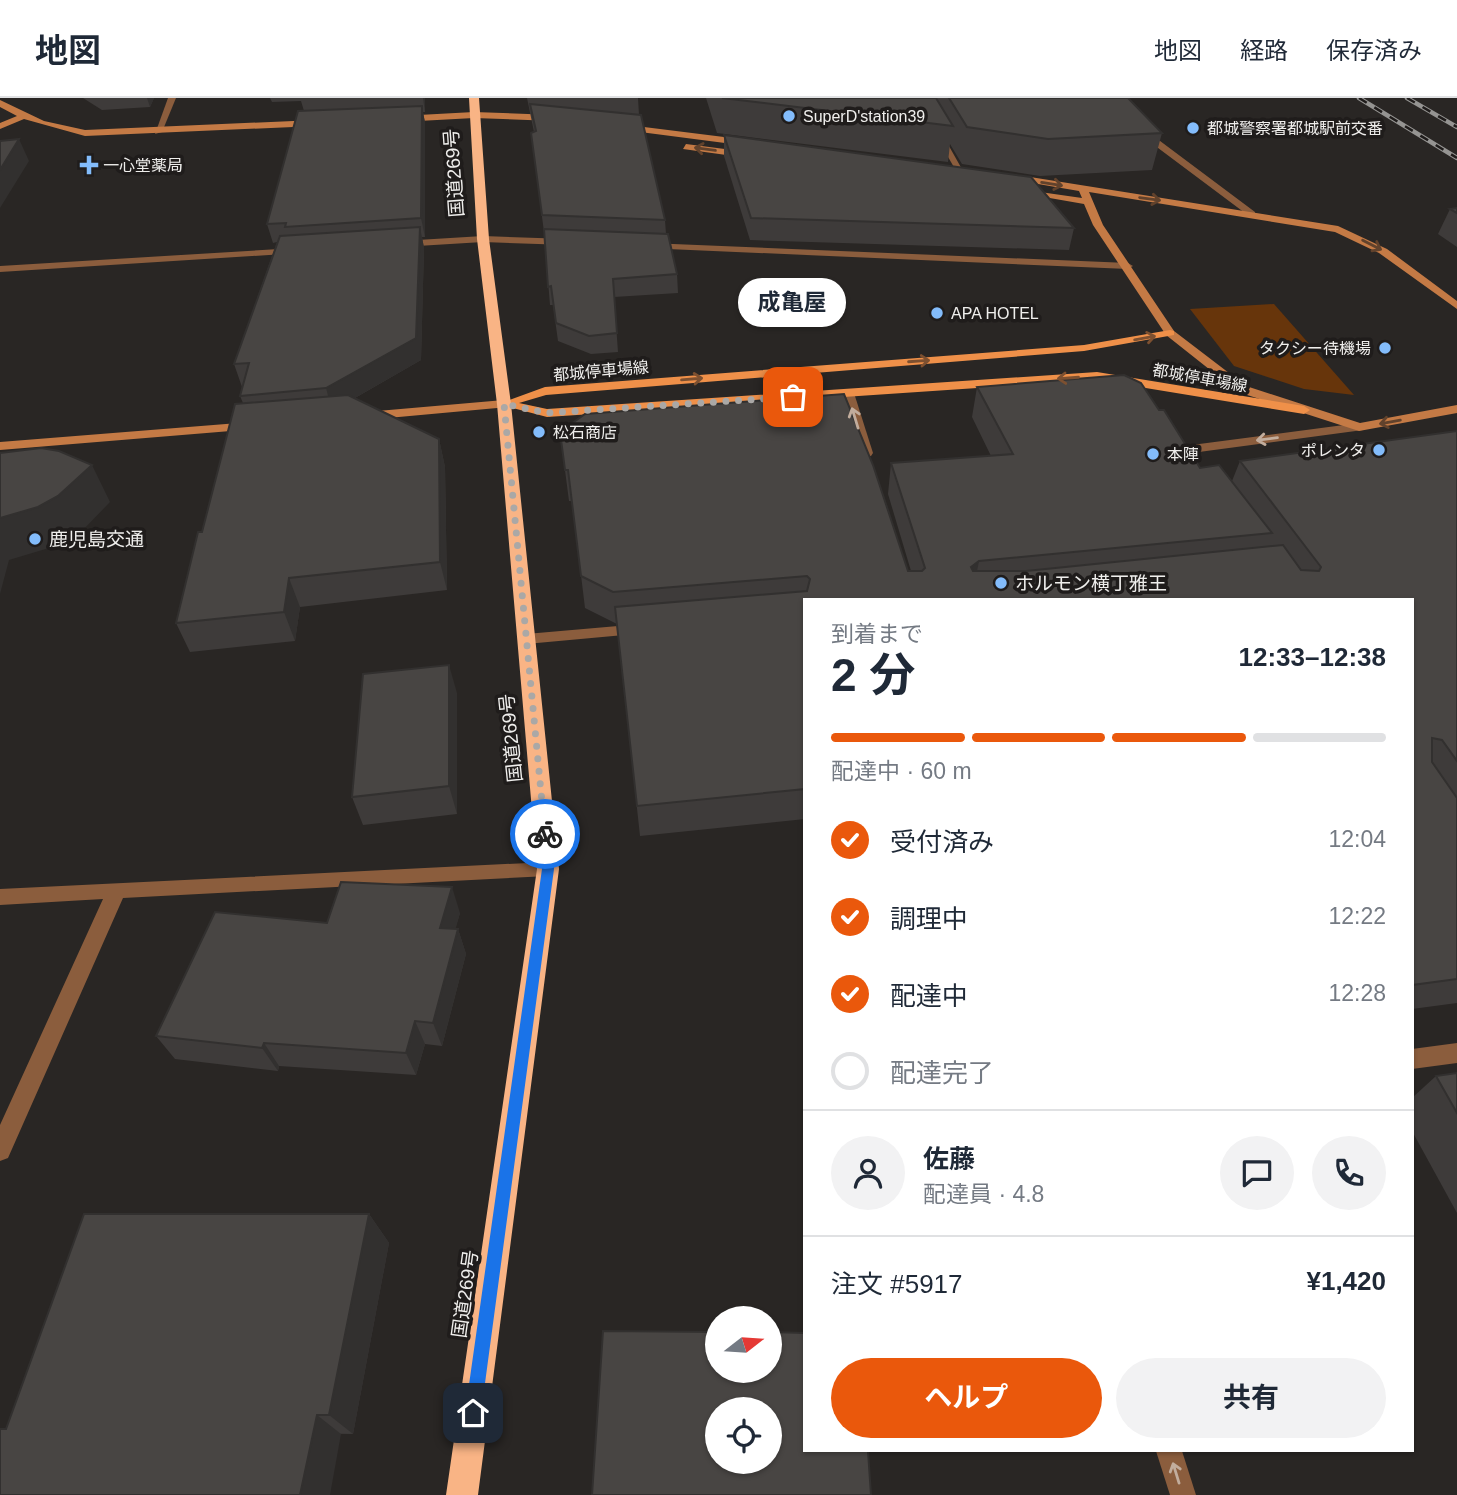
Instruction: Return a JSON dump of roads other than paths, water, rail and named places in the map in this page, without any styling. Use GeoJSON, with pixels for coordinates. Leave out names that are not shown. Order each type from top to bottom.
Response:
{"type":"FeatureCollection","features":[{"type":"Feature","properties":{"kind":"highway","name":"国道269号"},"geometry":{"type":"LineString","coordinates":[[462,1495],[548,869],[504,404],[483,239],[474,98]]}},
{"type":"Feature","properties":{"kind":"main road","name":"都城停車場線"},"geometry":{"type":"LineString","coordinates":[[504,404],[545,391],[1084,348],[1170,333]]}},
{"type":"Feature","properties":{"kind":"main road","name":"都城停車場線"},"geometry":{"type":"LineString","coordinates":[[504,404],[547,413],[1097,376],[1304,410]]}},
{"type":"Feature","properties":{"kind":"street"},"geometry":{"type":"LineString","coordinates":[[158,132],[172,98]]}},
{"type":"Feature","properties":{"kind":"street"},"geometry":{"type":"LineString","coordinates":[[918,98],[960,169]]}},
{"type":"Feature","properties":{"kind":"street"},"geometry":{"type":"LineString","coordinates":[[1106,98],[1125,119],[1252,214]]}},
{"type":"Feature","properties":{"kind":"street"},"geometry":{"type":"LineString","coordinates":[[0,103],[22,117],[49,127],[85,133],[323,123]]}},
{"type":"Feature","properties":{"kind":"street"},"geometry":{"type":"LineString","coordinates":[[474,115],[563,130]]}},
{"type":"Feature","properties":{"kind":"street"},"geometry":{"type":"LineString","coordinates":[[392,120],[474,115],[568,120]]}},
{"type":"Feature","properties":{"kind":"street"},"geometry":{"type":"LineString","coordinates":[[0,125],[22,117]]}},
{"type":"Feature","properties":{"kind":"street"},"geometry":{"type":"LineString","coordinates":[[609,125],[757,144]]}},
{"type":"Feature","properties":{"kind":"street"},"geometry":{"type":"LineString","coordinates":[[618,138],[757,156]]}},
{"type":"Feature","properties":{"kind":"street"},"geometry":{"type":"LineString","coordinates":[[947,167],[974,171]]}},
{"type":"Feature","properties":{"kind":"street"},"geometry":{"type":"LineString","coordinates":[[1001,176],[1338,229],[1383,251],[1457,306]]}},
{"type":"Feature","properties":{"kind":"street"},"geometry":{"type":"LineString","coordinates":[[1083,189],[1098,225],[1128,266],[1170,333],[1242,389],[1359,427]]}},
{"type":"Feature","properties":{"kind":"street"},"geometry":{"type":"LineString","coordinates":[[1019,192],[1088,202]]}},
{"type":"Feature","properties":{"kind":"street"},"geometry":{"type":"LineString","coordinates":[[386,245],[483,239],[579,243]]}},
{"type":"Feature","properties":{"kind":"street"},"geometry":{"type":"LineString","coordinates":[[634,245],[1128,266]]}},
{"type":"Feature","properties":{"kind":"street"},"geometry":{"type":"LineString","coordinates":[[0,269],[304,250]]}},
{"type":"Feature","properties":{"kind":"street"},"geometry":{"type":"LineString","coordinates":[[1138,383],[1150,402]]}},
{"type":"Feature","properties":{"kind":"street"},"geometry":{"type":"LineString","coordinates":[[848,393],[871,471]]}},
{"type":"Feature","properties":{"kind":"street"},"geometry":{"type":"LineString","coordinates":[[354,417],[504,404]]}},
{"type":"Feature","properties":{"kind":"street"},"geometry":{"type":"LineString","coordinates":[[1185,450],[1455,412]]}},
{"type":"Feature","properties":{"kind":"street"},"geometry":{"type":"LineString","coordinates":[[0,446],[259,425]]}},
{"type":"Feature","properties":{"kind":"street"},"geometry":{"type":"LineString","coordinates":[[526,639],[652,628]]}},
{"type":"Feature","properties":{"kind":"street"},"geometry":{"type":"LineString","coordinates":[[0,897],[548,869]]}},
{"type":"Feature","properties":{"kind":"street"},"geometry":{"type":"LineString","coordinates":[[0,1150],[117,890]]}},
{"type":"Feature","properties":{"kind":"street"},"geometry":{"type":"LineString","coordinates":[[1414,1059],[1457,1053]]}},
{"type":"Feature","properties":{"kind":"street"},"geometry":{"type":"LineString","coordinates":[[1169,1452],[1183,1495]]}},
{"type":"Feature","properties":{"kind":"railway"},"geometry":{"type":"LineString","coordinates":[[1359,98],[1457,158]]}},
{"type":"Feature","properties":{"kind":"railway"},"geometry":{"type":"LineString","coordinates":[[1407,98],[1457,127]]}},
{"type":"Feature","properties":{"kind":"place","name":"SuperD'station39"},"geometry":{"type":"Point","coordinates":[789,116]}},
{"type":"Feature","properties":{"kind":"place","name":"都城警察署都城駅前交番"},"geometry":{"type":"Point","coordinates":[1193,128]}},
{"type":"Feature","properties":{"kind":"place","name":"一心堂薬局"},"geometry":{"type":"Point","coordinates":[89,165]}},
{"type":"Feature","properties":{"kind":"place","name":"APA HOTEL"},"geometry":{"type":"Point","coordinates":[937,313]}},
{"type":"Feature","properties":{"kind":"place","name":"タクシー待機場"},"geometry":{"type":"Point","coordinates":[1385,348]}},
{"type":"Feature","properties":{"kind":"place","name":"成亀屋"},"geometry":{"type":"Point","coordinates":[793,397]}},
{"type":"Feature","properties":{"kind":"place","name":"松石商店"},"geometry":{"type":"Point","coordinates":[539,432]}},
{"type":"Feature","properties":{"kind":"place","name":"ポレンタ"},"geometry":{"type":"Point","coordinates":[1379,450]}},
{"type":"Feature","properties":{"kind":"place","name":"本陣"},"geometry":{"type":"Point","coordinates":[1153,454]}},
{"type":"Feature","properties":{"kind":"place","name":"鹿児島交通"},"geometry":{"type":"Point","coordinates":[35,539]}},
{"type":"Feature","properties":{"kind":"place","name":"ホルモン横丁雅王"},"geometry":{"type":"Point","coordinates":[1001,583]}}]}
